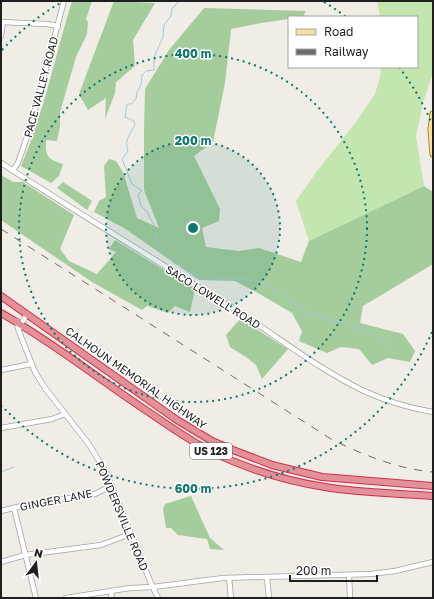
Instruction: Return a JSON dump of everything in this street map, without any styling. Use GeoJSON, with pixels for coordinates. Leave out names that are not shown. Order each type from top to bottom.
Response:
{"type":"FeatureCollection","features":[{"type":"Feature","properties":{"kind":"highway","name":"CALHOUN MEMORIAL HIGHWAY"},"geometry":{"type":"LineString","coordinates":[[1,296],[163,410],[212,441],[272,465],[294,471],[339,478],[433,486]]}},
{"type":"Feature","properties":{"kind":"highway","name":"CALHOUN MEMORIAL HIGHWAY"},"geometry":{"type":"LineString","coordinates":[[1,312],[37,334],[157,418],[210,450],[236,462],[270,474],[323,487],[433,496]]}},
{"type":"Feature","properties":{"kind":"highway"},"geometry":{"type":"LineString","coordinates":[[37,334],[46,336],[51,331]]}},
{"type":"Feature","properties":{"kind":"highway"},"geometry":{"type":"LineString","coordinates":[[52,345],[58,340],[68,343]]}},
{"type":"Feature","properties":{"kind":"highway"},"geometry":{"type":"LineString","coordinates":[[70,358],[76,348]]}},
{"type":"Feature","properties":{"kind":"highway"},"geometry":{"type":"LineString","coordinates":[[157,418],[163,410]]}},
{"type":"Feature","properties":{"kind":"highway"},"geometry":{"type":"LineString","coordinates":[[270,474],[272,465]]}},
{"type":"Feature","properties":{"kind":"highway"},"geometry":{"type":"LineString","coordinates":[[338,489],[339,478]]}},
{"type":"Feature","properties":{"kind":"main road"},"geometry":{"type":"LineString","coordinates":[[433,114],[431,135],[433,154]]}},
{"type":"Feature","properties":{"kind":"street","name":"PACE VALLEY ROAD"},"geometry":{"type":"LineString","coordinates":[[13,170],[18,163],[30,128],[64,1]]}},
{"type":"Feature","properties":{"kind":"street"},"geometry":{"type":"LineString","coordinates":[[1,36],[2,22],[47,24],[58,26]]}},
{"type":"Feature","properties":{"kind":"street","name":"SACO LOWELL ROAD"},"geometry":{"type":"LineString","coordinates":[[1,162],[168,269],[234,309],[343,380],[386,400],[433,412]]}},
{"type":"Feature","properties":{"kind":"street"},"geometry":{"type":"LineString","coordinates":[[19,322],[27,314]]}},
{"type":"Feature","properties":{"kind":"street","name":"POWDERSVILLE ROAD"},"geometry":{"type":"LineString","coordinates":[[19,322],[18,329],[31,364],[45,388],[93,451],[106,472],[130,534],[158,598]]}},
{"type":"Feature","properties":{"kind":"street"},"geometry":{"type":"LineString","coordinates":[[1,370],[31,364]]}},
{"type":"Feature","properties":{"kind":"street"},"geometry":{"type":"LineString","coordinates":[[1,428],[65,414]]}},
{"type":"Feature","properties":{"kind":"street","name":"GINGER LANE"},"geometry":{"type":"LineString","coordinates":[[1,511],[95,494],[111,486]]}},
{"type":"Feature","properties":{"kind":"street"},"geometry":{"type":"LineString","coordinates":[[14,508],[36,598]]}},
{"type":"Feature","properties":{"kind":"street"},"geometry":{"type":"LineString","coordinates":[[1,562],[25,555],[101,545],[130,534]]}},
{"type":"Feature","properties":{"kind":"street"},"geometry":{"type":"LineString","coordinates":[[66,598],[130,588],[153,587],[203,580],[350,575],[394,571],[433,562]]}},
{"type":"Feature","properties":{"kind":"street"},"geometry":{"type":"LineString","coordinates":[[350,575],[350,598]]}},
{"type":"Feature","properties":{"kind":"street"},"geometry":{"type":"LineString","coordinates":[[267,577],[268,598]]}},
{"type":"Feature","properties":{"kind":"street"},"geometry":{"type":"LineString","coordinates":[[229,578],[231,598]]}},
{"type":"Feature","properties":{"kind":"street"},"geometry":{"type":"LineString","coordinates":[[111,598],[112,591]]}},
{"type":"Feature","properties":{"kind":"green space"},"geometry":{"type":"Polygon","coordinates":[[[72,1],[92,1],[86,19],[88,22],[87,34],[76,57],[60,112],[60,126],[57,141],[46,140],[46,150],[48,156],[54,161],[63,164],[59,176],[51,183],[21,166],[43,105],[72,1]]]}},
{"type":"Feature","properties":{"kind":"green space"},"geometry":{"type":"Polygon","coordinates":[[[114,1],[155,3],[133,40],[135,66],[116,82],[115,93],[105,119],[106,98],[88,110],[79,94],[114,1]]]}},
{"type":"Feature","properties":{"kind":"green space"},"geometry":{"type":"Polygon","coordinates":[[[377,1],[433,1],[433,73],[423,102],[416,137],[424,186],[309,241],[296,201],[317,171],[356,122],[375,94],[381,68],[418,68],[418,16],[380,16],[377,1]]]}},
{"type":"Feature","properties":{"kind":"green space"},"geometry":{"type":"Polygon","coordinates":[[[204,8],[306,11],[304,16],[288,16],[288,19],[231,29],[225,83],[213,142],[194,156],[220,209],[219,221],[202,228],[206,247],[239,251],[259,248],[301,262],[309,241],[424,186],[433,192],[433,264],[363,306],[360,323],[403,334],[415,351],[410,362],[388,358],[372,365],[359,349],[341,347],[327,353],[299,341],[302,331],[292,313],[235,281],[199,280],[124,228],[94,212],[99,201],[106,197],[104,166],[109,159],[116,161],[123,172],[137,218],[159,228],[144,190],[145,89],[169,50],[204,8]]]}},
{"type":"Feature","properties":{"kind":"green space"},"geometry":{"type":"Polygon","coordinates":[[[1,175],[13,182],[23,182],[74,215],[60,249],[69,261],[97,274],[116,252],[109,249],[115,240],[195,289],[190,312],[175,306],[168,313],[147,306],[142,310],[92,282],[1,220],[1,175]]]}},
{"type":"Feature","properties":{"kind":"green space"},"geometry":{"type":"Polygon","coordinates":[[[63,182],[92,201],[87,210],[57,188],[63,182]]]}},
{"type":"Feature","properties":{"kind":"green space"},"geometry":{"type":"Polygon","coordinates":[[[240,319],[288,349],[262,379],[256,365],[230,347],[226,335],[240,319]]]}},
{"type":"Feature","properties":{"kind":"green space"},"geometry":{"type":"Polygon","coordinates":[[[191,496],[210,538],[224,550],[210,549],[207,539],[178,535],[171,528],[166,528],[163,509],[165,504],[191,496]]]}},
{"type":"Feature","properties":{"kind":"waterway"},"geometry":{"type":"LineString","coordinates":[[179,1],[172,9],[171,16],[164,25],[163,37],[154,57],[154,70],[146,71],[142,75],[141,85],[137,92],[136,99],[131,104],[127,104],[125,117],[134,121],[135,125],[127,140],[128,151],[122,159],[132,184],[141,190],[138,194],[141,206],[147,212],[154,225],[158,245],[170,256],[173,263],[182,266],[193,275],[214,278],[238,278],[259,282],[270,287],[310,314],[351,325],[371,333],[389,346]]}},
{"type":"Feature","properties":{"kind":"waterway"},"geometry":{"type":"LineString","coordinates":[[1,472],[14,467]]}},
{"type":"Feature","properties":{"kind":"railway"},"geometry":{"type":"LineString","coordinates":[[1,229],[331,439],[381,460],[407,468],[433,472]]}}]}
